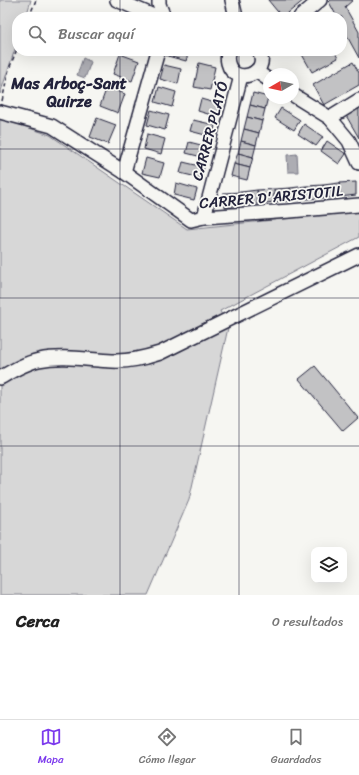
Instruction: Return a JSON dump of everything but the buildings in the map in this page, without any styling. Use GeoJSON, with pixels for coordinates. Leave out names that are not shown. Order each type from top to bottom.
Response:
{"type":"FeatureCollection","features":[{"type":"Feature","properties":{"kind":"street"},"geometry":{"type":"LineString","coordinates":[[117,0],[145,12]]}},
{"type":"Feature","properties":{"kind":"street"},"geometry":{"type":"LineString","coordinates":[[158,0],[162,12]]}},
{"type":"Feature","properties":{"kind":"street"},"geometry":{"type":"LineString","coordinates":[[232,0],[235,12]]}},
{"type":"Feature","properties":{"kind":"street"},"geometry":{"type":"LineString","coordinates":[[306,12],[320,0]]}},
{"type":"Feature","properties":{"kind":"street"},"geometry":{"type":"LineString","coordinates":[[124,172],[157,56]]}},
{"type":"Feature","properties":{"kind":"street"},"geometry":{"type":"LineString","coordinates":[[227,56],[229,66],[232,71],[241,76],[247,76],[259,68],[262,61],[262,56]]}},
{"type":"Feature","properties":{"kind":"street"},"geometry":{"type":"LineString","coordinates":[[256,71],[263,76]]}},
{"type":"Feature","properties":{"kind":"street","name":"CARRER PLATÓ"},"geometry":{"type":"LineString","coordinates":[[204,217],[241,76]]}},
{"type":"Feature","properties":{"kind":"street"},"geometry":{"type":"LineString","coordinates":[[299,100],[330,118],[349,140],[359,163]]}},
{"type":"Feature","properties":{"kind":"street"},"geometry":{"type":"LineString","coordinates":[[330,118],[359,100]]}},
{"type":"Feature","properties":{"kind":"street","name":"CARRER D'ARISTOTIL"},"geometry":{"type":"LineString","coordinates":[[1,107],[52,126],[124,172],[191,220],[204,217],[359,205]]}},
{"type":"Feature","properties":{"kind":"street"},"geometry":{"type":"LineString","coordinates":[[0,378],[18,367],[38,360],[64,358],[114,362],[137,360],[160,353],[359,255]]}},
{"type":"Feature","properties":{"kind":"path"},"geometry":{"type":"LineString","coordinates":[[31,12],[36,0]]}},
{"type":"Feature","properties":{"kind":"path"},"geometry":{"type":"LineString","coordinates":[[1,107],[10,69],[15,56]]}},
{"type":"Feature","properties":{"kind":"shaded area"},"geometry":{"type":"Polygon","coordinates":[[[0,0],[31,0],[27,12],[12,12],[13,56],[0,94],[0,0]]]}},
{"type":"Feature","properties":{"kind":"shaded area"},"geometry":{"type":"Polygon","coordinates":[[[83,58],[91,62],[85,78],[77,75],[83,58]]]}},
{"type":"Feature","properties":{"kind":"shaded area"},"geometry":{"type":"Polygon","coordinates":[[[0,118],[50,135],[187,229],[359,211],[359,237],[220,311],[228,328],[189,500],[148,595],[0,595],[0,118]]]}},
{"type":"Feature","properties":{"kind":"shaded area"},"geometry":{"type":"Polygon","coordinates":[[[297,154],[298,172],[288,172],[287,155],[297,154]]]}},
{"type":"Feature","properties":{"kind":"district","name":"Mas Arboç-Sant Quirze"},"geometry":{"type":"Point","coordinates":[69,92]}}]}
